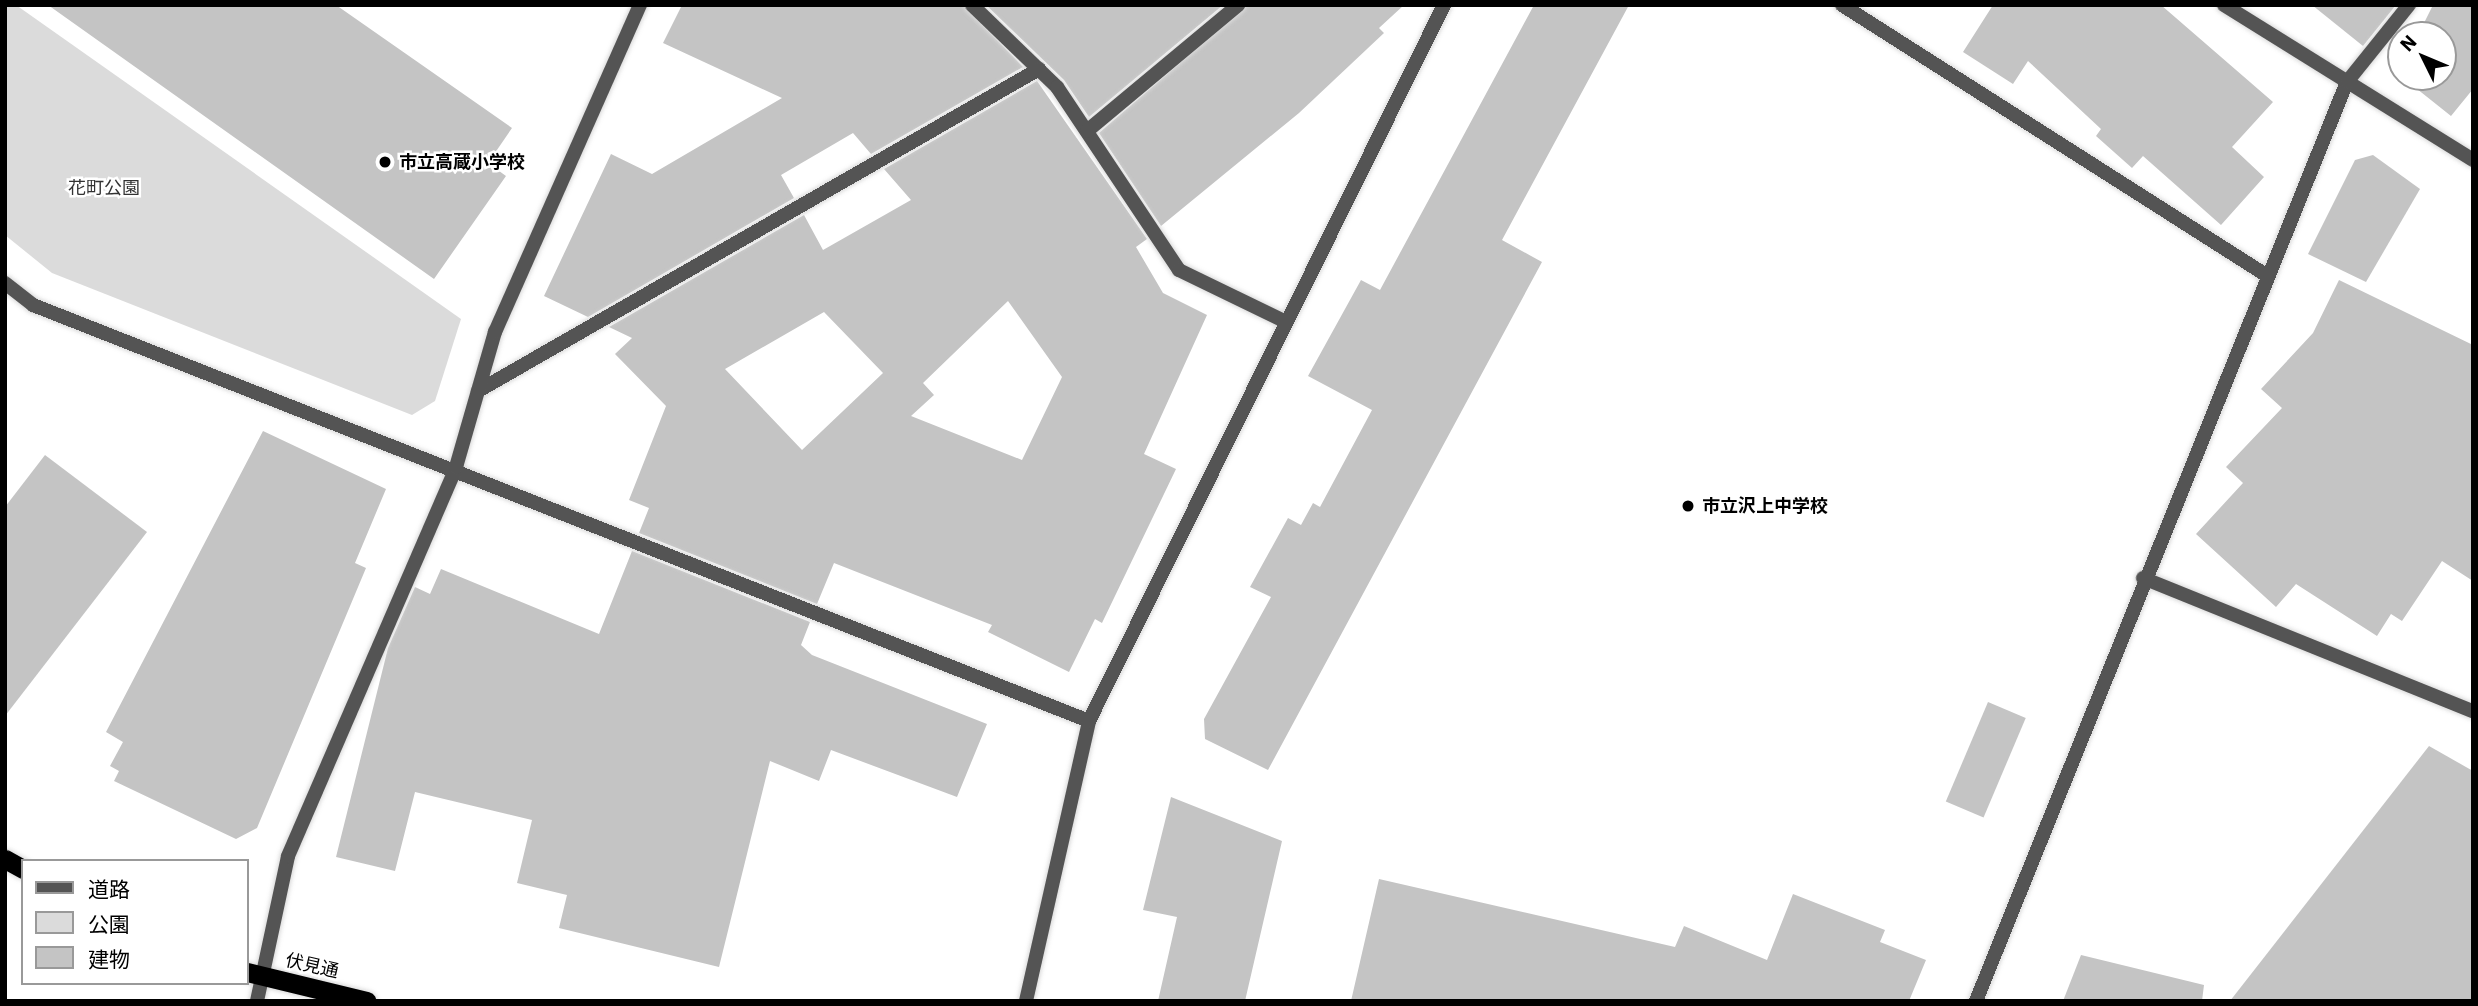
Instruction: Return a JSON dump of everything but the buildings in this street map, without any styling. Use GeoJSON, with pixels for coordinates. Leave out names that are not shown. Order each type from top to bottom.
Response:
{"type":"FeatureCollection","features":[{"type":"Feature","properties":{"kind":"highway"},"geometry":{"type":"LineString","coordinates":[[5,859],[21,868]]}},
{"type":"Feature","properties":{"kind":"highway","name":"伏見通"},"geometry":{"type":"LineString","coordinates":[[255,974],[367,1001]]}},
{"type":"Feature","properties":{"kind":"street"},"geometry":{"type":"LineString","coordinates":[[257,1001],[255,974],[288,856],[456,467],[495,332],[640,5]]}},
{"type":"Feature","properties":{"kind":"street"},"geometry":{"type":"LineString","coordinates":[[972,5],[1039,69],[1087,131],[1179,270],[1286,322]]}},
{"type":"Feature","properties":{"kind":"street"},"geometry":{"type":"LineString","coordinates":[[1087,131],[1238,5]]}},
{"type":"Feature","properties":{"kind":"street"},"geometry":{"type":"LineString","coordinates":[[1026,1001],[1089,720],[1444,5]]}},
{"type":"Feature","properties":{"kind":"street"},"geometry":{"type":"LineString","coordinates":[[1842,5],[2266,275]]}},
{"type":"Feature","properties":{"kind":"street"},"geometry":{"type":"LineString","coordinates":[[2224,5],[2473,160]]}},
{"type":"Feature","properties":{"kind":"street"},"geometry":{"type":"LineString","coordinates":[[1976,1001],[2143,578],[2347,82],[2409,5]]}},
{"type":"Feature","properties":{"kind":"street"},"geometry":{"type":"LineString","coordinates":[[478,391],[1039,69]]}},
{"type":"Feature","properties":{"kind":"street"},"geometry":{"type":"LineString","coordinates":[[5,283],[33,305],[456,467],[1089,720]]}},
{"type":"Feature","properties":{"kind":"street"},"geometry":{"type":"LineString","coordinates":[[2143,578],[2473,711]]}},
{"type":"Feature","properties":{"kind":"green space","name":"花町公園"},"geometry":{"type":"Polygon","coordinates":[[[5,5],[16,5],[461,319],[435,401],[412,415],[52,273],[5,235],[5,5]]]}},
{"type":"Feature","properties":{"kind":"place","name":"市立高蔵小学校"},"geometry":{"type":"Point","coordinates":[385,162]}},
{"type":"Feature","properties":{"kind":"place","name":"市立沢上中学校"},"geometry":{"type":"Point","coordinates":[1688,506]}}]}
